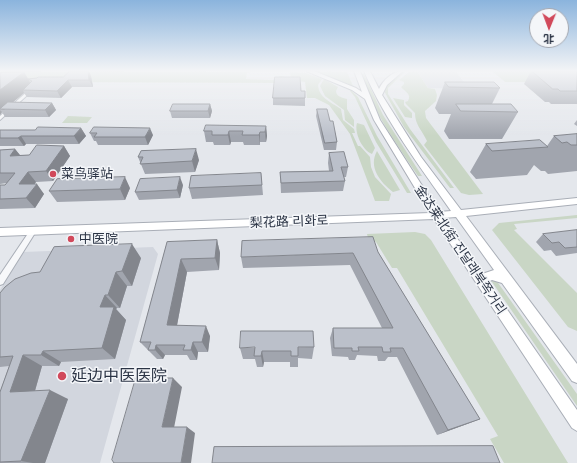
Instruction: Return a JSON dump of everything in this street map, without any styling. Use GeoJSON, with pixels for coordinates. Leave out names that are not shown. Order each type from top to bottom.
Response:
{"type":"FeatureCollection","features":[{"type":"Feature","properties":{"kind":"main road"},"geometry":{"type":"LineString","coordinates":[[359,93],[366,97]]}},
{"type":"Feature","properties":{"kind":"main road","name":"金达莱北街 진달래북쪽거리"},"geometry":{"type":"LineString","coordinates":[[364,93],[377,120],[436,215],[577,423]]}},
{"type":"Feature","properties":{"kind":"main road","name":"金达莱北街 진달래북쪽거리"},"geometry":{"type":"LineString","coordinates":[[379,95],[411,147],[577,376]]}},
{"type":"Feature","properties":{"kind":"main road"},"geometry":{"type":"LineString","coordinates":[[412,176],[421,180],[432,176]]}},
{"type":"Feature","properties":{"kind":"main road","name":"梨花路 리화로"},"geometry":{"type":"LineString","coordinates":[[0,232],[436,215],[577,201]]}},
{"type":"Feature","properties":{"kind":"main road"},"geometry":{"type":"LineString","coordinates":[[481,282],[485,276],[489,275],[506,280]]}},
{"type":"Feature","properties":{"kind":"street"},"geometry":{"type":"LineString","coordinates":[[0,119],[28,93]]}},
{"type":"Feature","properties":{"kind":"street"},"geometry":{"type":"LineString","coordinates":[[0,282],[33,231]]}},
{"type":"Feature","properties":{"kind":"shaded area","name":"延边中医医院"},"geometry":{"type":"Polygon","coordinates":[[[153,247],[158,254],[100,463],[0,463],[0,290],[23,252],[153,247]]]}},
{"type":"Feature","properties":{"kind":"green space"},"geometry":{"type":"Polygon","coordinates":[[[306,93],[321,93],[326,99],[341,109],[343,120],[354,129],[355,133],[352,133],[358,146],[360,146],[370,157],[371,167],[375,177],[391,194],[389,201],[375,201],[350,134],[329,105],[315,98],[307,98],[306,93]]]}},
{"type":"Feature","properties":{"kind":"green space"},"geometry":{"type":"Polygon","coordinates":[[[323,93],[337,93],[341,97],[347,99],[347,109],[354,120],[354,127],[345,120],[344,110],[325,96],[323,93]]]}},
{"type":"Feature","properties":{"kind":"green space"},"geometry":{"type":"Polygon","coordinates":[[[351,93],[354,93],[358,97],[377,136],[411,193],[407,193],[376,142],[355,97],[351,93]]]}},
{"type":"Feature","properties":{"kind":"green space"},"geometry":{"type":"Polygon","coordinates":[[[368,93],[373,93],[383,115],[422,176],[418,176],[394,140],[368,93]]]}},
{"type":"Feature","properties":{"kind":"green space"},"geometry":{"type":"Polygon","coordinates":[[[385,93],[388,93],[410,129],[454,188],[450,188],[404,127],[385,93]]]}},
{"type":"Feature","properties":{"kind":"green space"},"geometry":{"type":"Polygon","coordinates":[[[408,93],[436,93],[436,101],[425,111],[426,118],[483,194],[469,195],[461,193],[424,145],[427,141],[417,124],[415,113],[405,102],[409,99],[408,93]]]}},
{"type":"Feature","properties":{"kind":"green space"},"geometry":{"type":"Polygon","coordinates":[[[393,98],[404,100],[404,105],[412,113],[412,118],[405,117],[393,98]]]}},
{"type":"Feature","properties":{"kind":"green space"},"geometry":{"type":"Polygon","coordinates":[[[68,116],[92,117],[87,123],[62,123],[68,116]]]}},
{"type":"Feature","properties":{"kind":"green space"},"geometry":{"type":"Polygon","coordinates":[[[357,123],[364,125],[375,148],[372,154],[362,145],[358,136],[356,127],[357,123]]]}},
{"type":"Feature","properties":{"kind":"green space"},"geometry":{"type":"Polygon","coordinates":[[[377,151],[400,190],[393,192],[384,184],[377,174],[374,163],[377,151]]]}},
{"type":"Feature","properties":{"kind":"green space"},"geometry":{"type":"Polygon","coordinates":[[[577,215],[577,218],[514,224],[517,229],[514,230],[577,293],[577,331],[568,327],[492,230],[499,223],[577,215]]]}},
{"type":"Feature","properties":{"kind":"green space"},"geometry":{"type":"Polygon","coordinates":[[[415,232],[425,234],[431,240],[568,463],[504,463],[490,439],[498,436],[397,268],[392,268],[376,242],[368,238],[367,234],[415,232]]]}},
{"type":"Feature","properties":{"kind":"green space"},"geometry":{"type":"Polygon","coordinates":[[[490,279],[496,280],[577,394],[577,406],[490,279]]]}},
{"type":"Feature","properties":{"kind":"building"},"geometry":{"type":"Polygon","coordinates":[[[274,93],[305,93],[305,98],[273,98],[274,93]]]}},
{"type":"Feature","properties":{"kind":"building"},"geometry":{"type":"Polygon","coordinates":[[[8,102],[52,103],[45,110],[0,109],[8,102]]]}},
{"type":"Feature","properties":{"kind":"building"},"geometry":{"type":"Polygon","coordinates":[[[173,104],[210,104],[208,111],[170,111],[173,104]]]}},
{"type":"Feature","properties":{"kind":"building"},"geometry":{"type":"Polygon","coordinates":[[[456,104],[511,104],[518,112],[461,111],[456,104]]]}},
{"type":"Feature","properties":{"kind":"building"},"geometry":{"type":"Polygon","coordinates":[[[317,109],[327,109],[330,121],[333,121],[337,142],[325,143],[317,109]]]}},
{"type":"Feature","properties":{"kind":"building"},"geometry":{"type":"Polygon","coordinates":[[[206,125],[266,126],[265,132],[260,132],[259,135],[242,135],[243,131],[229,131],[228,135],[212,135],[212,131],[204,131],[206,125]]]}},
{"type":"Feature","properties":{"kind":"building"},"geometry":{"type":"Polygon","coordinates":[[[38,127],[81,128],[74,136],[21,136],[18,138],[0,138],[0,130],[35,130],[38,127]]]}},
{"type":"Feature","properties":{"kind":"building"},"geometry":{"type":"Polygon","coordinates":[[[94,127],[150,128],[145,137],[94,137],[97,133],[90,133],[94,127]]]}},
{"type":"Feature","properties":{"kind":"building"},"geometry":{"type":"Polygon","coordinates":[[[577,134],[577,145],[571,145],[567,142],[562,143],[554,136],[577,134]]]}},
{"type":"Feature","properties":{"kind":"building"},"geometry":{"type":"Polygon","coordinates":[[[540,140],[548,147],[492,151],[486,144],[540,140]]]}},
{"type":"Feature","properties":{"kind":"building"},"geometry":{"type":"Polygon","coordinates":[[[37,145],[64,146],[46,171],[28,172],[19,184],[37,184],[26,198],[0,199],[0,185],[5,185],[15,173],[0,173],[0,150],[15,149],[10,156],[29,155],[37,145]]]}},
{"type":"Feature","properties":{"kind":"building"},"geometry":{"type":"Polygon","coordinates":[[[196,149],[192,161],[140,164],[143,157],[138,157],[141,151],[196,149]]]}},
{"type":"Feature","properties":{"kind":"building"},"geometry":{"type":"Polygon","coordinates":[[[344,152],[348,167],[341,167],[345,181],[281,183],[280,172],[333,171],[329,153],[344,152]]]}},
{"type":"Feature","properties":{"kind":"building"},"geometry":{"type":"Polygon","coordinates":[[[261,173],[262,185],[189,188],[191,176],[261,173]]]}},
{"type":"Feature","properties":{"kind":"building"},"geometry":{"type":"Polygon","coordinates":[[[125,177],[120,189],[49,191],[57,179],[125,177]]]}},
{"type":"Feature","properties":{"kind":"building"},"geometry":{"type":"Polygon","coordinates":[[[180,177],[177,190],[135,192],[140,179],[180,177]]]}},
{"type":"Feature","properties":{"kind":"building"},"geometry":{"type":"Polygon","coordinates":[[[577,230],[577,247],[565,248],[559,242],[552,243],[543,234],[577,230]]]}},
{"type":"Feature","properties":{"kind":"building"},"geometry":{"type":"Polygon","coordinates":[[[373,237],[378,252],[480,419],[448,430],[403,348],[390,348],[391,352],[383,352],[382,347],[358,347],[359,351],[352,351],[352,348],[334,348],[333,328],[393,328],[353,253],[241,257],[242,241],[373,237]]]}},
{"type":"Feature","properties":{"kind":"building"},"geometry":{"type":"Polygon","coordinates":[[[217,240],[215,258],[181,259],[167,325],[206,326],[202,342],[193,342],[191,350],[183,350],[185,345],[156,345],[155,350],[148,350],[151,342],[140,342],[167,242],[217,240]]]}},
{"type":"Feature","properties":{"kind":"building"},"geometry":{"type":"Polygon","coordinates":[[[132,244],[122,271],[116,272],[108,295],[105,295],[100,307],[114,307],[102,348],[43,351],[41,355],[23,355],[10,392],[50,390],[21,461],[0,462],[0,392],[13,356],[0,357],[0,293],[15,279],[31,273],[40,272],[54,247],[132,244]]]}},
{"type":"Feature","properties":{"kind":"building"},"geometry":{"type":"Polygon","coordinates":[[[241,331],[313,331],[314,347],[298,347],[298,356],[291,356],[291,351],[262,351],[261,356],[254,356],[255,347],[240,348],[241,331]]]}},
{"type":"Feature","properties":{"kind":"building"},"geometry":{"type":"Polygon","coordinates":[[[136,378],[173,378],[162,427],[187,427],[181,463],[114,463],[112,460],[136,378]]]}},
{"type":"Feature","properties":{"kind":"building"},"geometry":{"type":"Polygon","coordinates":[[[493,446],[500,463],[212,463],[214,447],[493,446]]]}},
{"type":"Feature","properties":{"kind":"place","name":"菜鸟驿站"},"geometry":{"type":"Point","coordinates":[53,174]}},
{"type":"Feature","properties":{"kind":"place","name":"中医院"},"geometry":{"type":"Point","coordinates":[71,239]}},
{"type":"Feature","properties":{"kind":"place","name":"延边中医医院"},"geometry":{"type":"Point","coordinates":[62,376]}}]}
